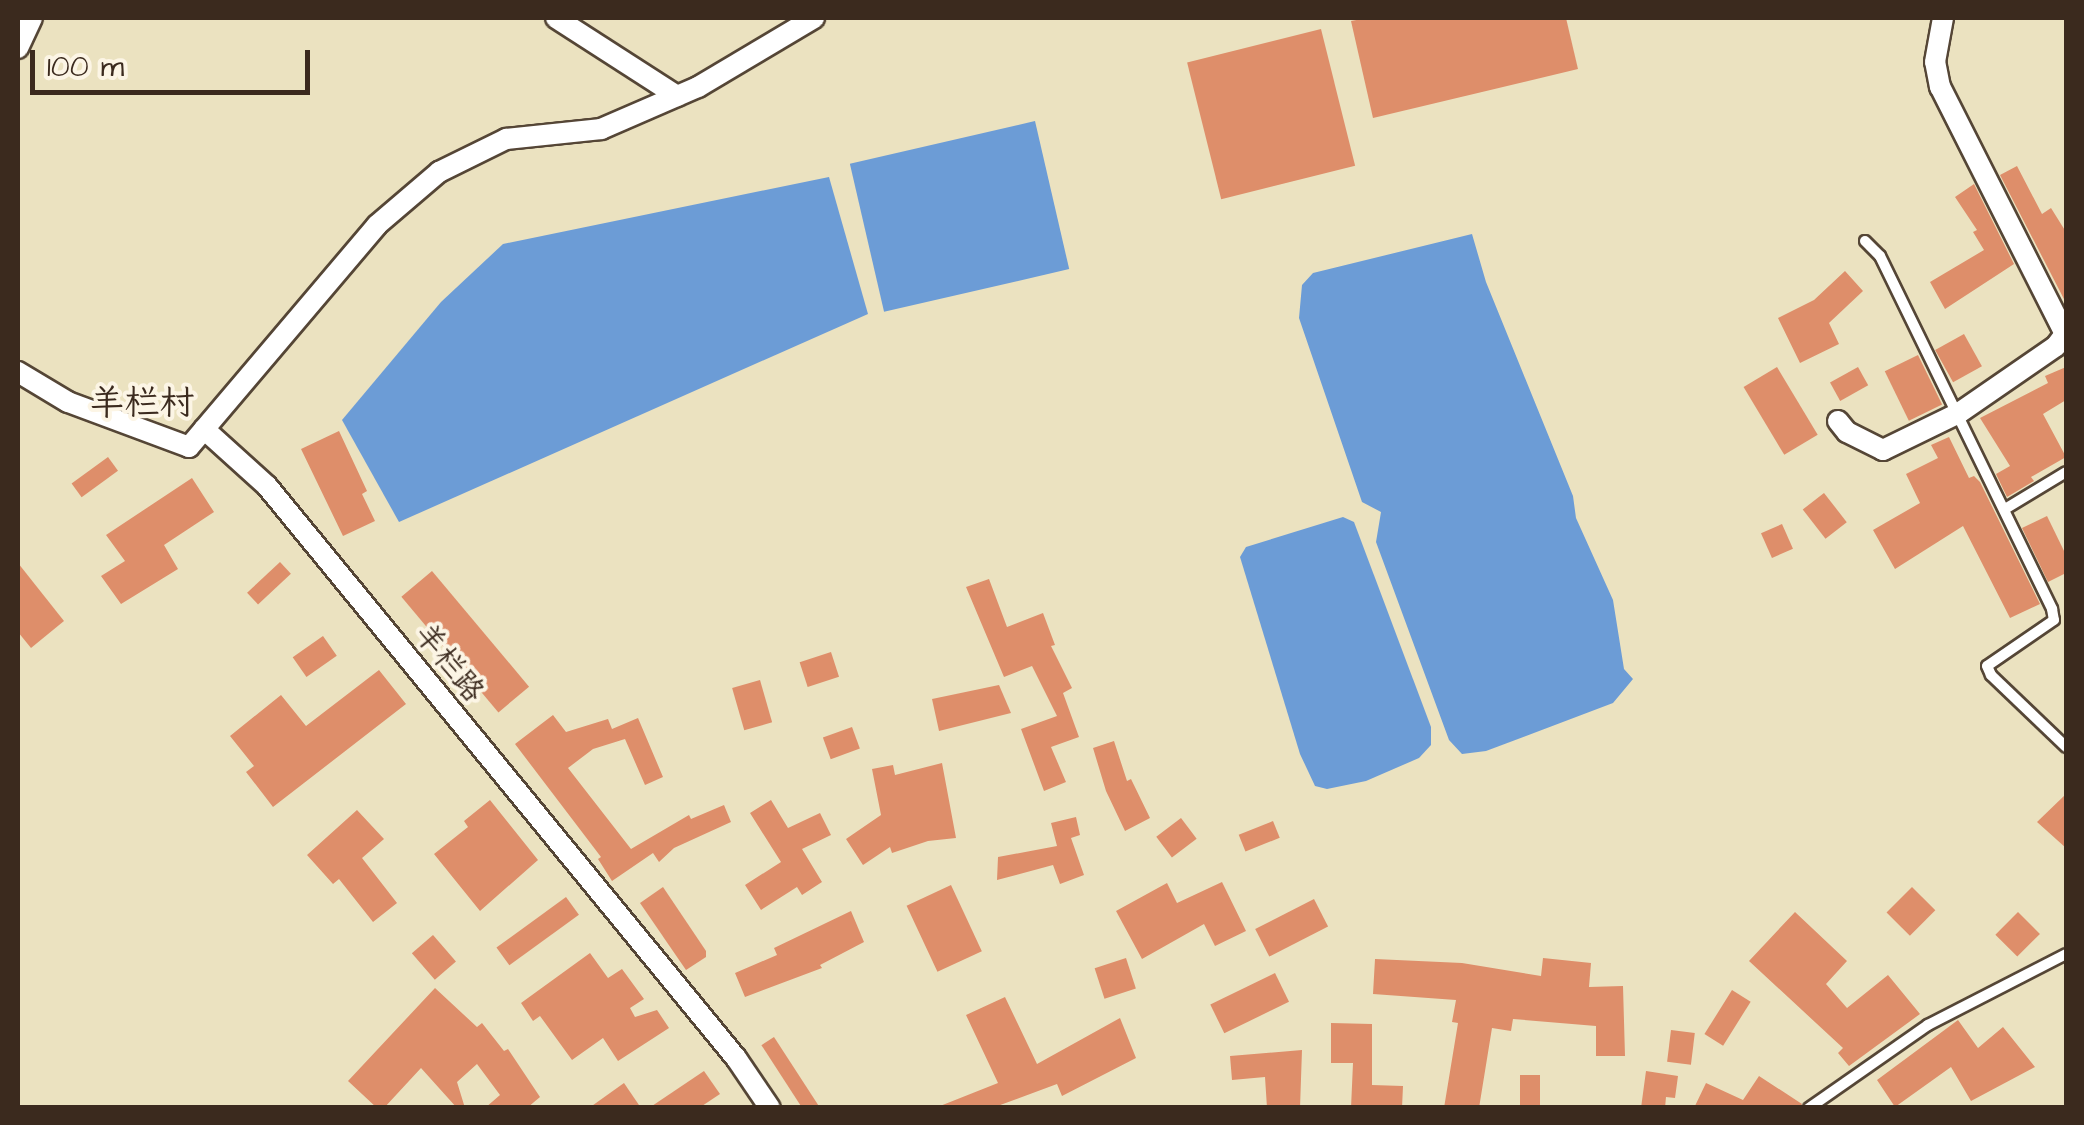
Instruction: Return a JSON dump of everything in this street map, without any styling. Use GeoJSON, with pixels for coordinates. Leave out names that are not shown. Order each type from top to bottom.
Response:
{"type":"FeatureCollection","features":[{"type":"Feature","properties":{"kind":"street"},"geometry":{"type":"LineString","coordinates":[[18,48],[32,18]]}},
{"type":"Feature","properties":{"kind":"street"},"geometry":{"type":"LineString","coordinates":[[556,18],[677,96]]}},
{"type":"Feature","properties":{"kind":"street"},"geometry":{"type":"LineString","coordinates":[[18,372],[68,402],[190,447],[377,225],[439,172],[506,139],[601,129],[677,96],[814,18]]}},
{"type":"Feature","properties":{"kind":"street"},"geometry":{"type":"LineString","coordinates":[[1838,422],[1847,432],[1883,450],[1959,413],[2056,346],[2065,334],[1940,87],[1935,62],[1942,18]]}},
{"type":"Feature","properties":{"kind":"street","name":"羊栏路"},"geometry":{"type":"LineString","coordinates":[[204,430],[267,486],[736,1058],[770,1108]]}},
{"type":"Feature","properties":{"kind":"lane"},"geometry":{"type":"LineString","coordinates":[[1865,241],[1880,256],[1959,413],[2054,620],[1987,666],[1991,676],[2066,747]]}},
{"type":"Feature","properties":{"kind":"lane"},"geometry":{"type":"LineString","coordinates":[[2005,509],[2066,472]]}},
{"type":"Feature","properties":{"kind":"lane"},"geometry":{"type":"LineString","coordinates":[[1809,1108],[1928,1025],[2066,954]]}},
{"type":"Feature","properties":{"kind":"water"},"geometry":{"type":"Polygon","coordinates":[[[1035,121],[1069,269],[884,312],[850,164],[1035,121]]]}},
{"type":"Feature","properties":{"kind":"water"},"geometry":{"type":"Polygon","coordinates":[[[829,177],[868,314],[399,522],[342,420],[441,302],[503,244],[829,177]]]}},
{"type":"Feature","properties":{"kind":"water"},"geometry":{"type":"Polygon","coordinates":[[[1472,234],[1486,282],[1573,496],[1576,518],[1613,600],[1624,669],[1633,679],[1613,703],[1486,751],[1462,754],[1449,740],[1376,542],[1381,512],[1362,502],[1299,318],[1302,285],[1313,273],[1472,234]]]}},
{"type":"Feature","properties":{"kind":"water"},"geometry":{"type":"Polygon","coordinates":[[[1343,517],[1354,522],[1431,727],[1431,745],[1419,758],[1366,781],[1327,789],[1315,786],[1300,754],[1240,557],[1246,547],[1343,517]]]}},
{"type":"Feature","properties":{"kind":"building"},"geometry":{"type":"Polygon","coordinates":[[[1566,18],[1578,69],[1373,118],[1351,21],[1566,18]]]}},
{"type":"Feature","properties":{"kind":"building"},"geometry":{"type":"Polygon","coordinates":[[[1321,29],[1355,166],[1221,199],[1187,62],[1321,29]]]}},
{"type":"Feature","properties":{"kind":"building"},"geometry":{"type":"Polygon","coordinates":[[[2017,166],[2042,214],[2051,208],[2066,232],[2066,303],[2000,175],[2017,166]]]}},
{"type":"Feature","properties":{"kind":"building"},"geometry":{"type":"Polygon","coordinates":[[[1974,184],[2014,264],[1945,309],[1930,282],[1984,250],[1973,232],[1977,230],[1955,197],[1974,184]]]}},
{"type":"Feature","properties":{"kind":"building"},"geometry":{"type":"Polygon","coordinates":[[[1845,271],[1863,291],[1829,323],[1839,344],[1800,363],[1778,318],[1814,300],[1845,271]]]}},
{"type":"Feature","properties":{"kind":"building"},"geometry":{"type":"Polygon","coordinates":[[[1964,334],[1982,366],[1953,382],[1935,350],[1964,334]]]}},
{"type":"Feature","properties":{"kind":"building"},"geometry":{"type":"Polygon","coordinates":[[[1918,355],[1942,404],[1909,421],[1885,371],[1918,355]]]}},
{"type":"Feature","properties":{"kind":"building"},"geometry":{"type":"Polygon","coordinates":[[[1777,367],[1818,435],[1784,455],[1744,387],[1777,367]]]}},
{"type":"Feature","properties":{"kind":"building"},"geometry":{"type":"Polygon","coordinates":[[[1858,367],[1868,385],[1840,401],[1830,383],[1858,367]]]}},
{"type":"Feature","properties":{"kind":"building"},"geometry":{"type":"Polygon","coordinates":[[[2066,367],[2066,400],[2043,414],[2066,457],[2031,477],[2034,481],[2007,497],[1996,474],[2010,466],[1980,418],[2048,383],[2045,376],[2066,367]]]}},
{"type":"Feature","properties":{"kind":"building"},"geometry":{"type":"Polygon","coordinates":[[[339,431],[367,491],[362,494],[375,521],[343,536],[301,449],[339,431]]]}},
{"type":"Feature","properties":{"kind":"building"},"geometry":{"type":"Polygon","coordinates":[[[1949,437],[1969,478],[1974,476],[1980,482],[2040,604],[2010,618],[1963,526],[1895,569],[1873,530],[1920,503],[1906,474],[1938,458],[1931,445],[1949,437]]]}},
{"type":"Feature","properties":{"kind":"building"},"geometry":{"type":"Polygon","coordinates":[[[108,457],[118,471],[82,497],[72,483],[108,457]]]}},
{"type":"Feature","properties":{"kind":"building"},"geometry":{"type":"Polygon","coordinates":[[[192,478],[214,512],[164,545],[178,569],[121,604],[101,576],[125,561],[106,535],[192,478]]]}},
{"type":"Feature","properties":{"kind":"building"},"geometry":{"type":"Polygon","coordinates":[[[1824,493],[1847,522],[1826,539],[1803,510],[1824,493]]]}},
{"type":"Feature","properties":{"kind":"building"},"geometry":{"type":"Polygon","coordinates":[[[2047,516],[2066,555],[2066,573],[2048,582],[2022,528],[2047,516]]]}},
{"type":"Feature","properties":{"kind":"building"},"geometry":{"type":"Polygon","coordinates":[[[1782,524],[1793,549],[1772,558],[1761,533],[1782,524]]]}},
{"type":"Feature","properties":{"kind":"building"},"geometry":{"type":"Polygon","coordinates":[[[280,562],[291,574],[258,604],[247,593],[280,562]]]}},
{"type":"Feature","properties":{"kind":"building"},"geometry":{"type":"Polygon","coordinates":[[[18,563],[64,621],[31,648],[18,632],[18,563]]]}},
{"type":"Feature","properties":{"kind":"building"},"geometry":{"type":"Polygon","coordinates":[[[432,571],[529,687],[498,712],[401,597],[432,571]]]}},
{"type":"Feature","properties":{"kind":"building"},"geometry":{"type":"Polygon","coordinates":[[[989,579],[1007,627],[1043,613],[1055,645],[1051,646],[1072,688],[1063,693],[1079,737],[1051,747],[1066,782],[1044,791],[1021,729],[1057,716],[1032,666],[1004,677],[966,587],[989,579]]]}},
{"type":"Feature","properties":{"kind":"building"},"geometry":{"type":"Polygon","coordinates":[[[323,636],[337,656],[306,677],[293,657],[323,636]]]}},
{"type":"Feature","properties":{"kind":"building"},"geometry":{"type":"Polygon","coordinates":[[[831,652],[839,677],[808,687],[800,662],[831,652]]]}},
{"type":"Feature","properties":{"kind":"building"},"geometry":{"type":"Polygon","coordinates":[[[379,670],[406,704],[273,807],[246,772],[254,766],[230,736],[281,695],[306,726],[379,670]]]}},
{"type":"Feature","properties":{"kind":"building"},"geometry":{"type":"Polygon","coordinates":[[[760,680],[772,722],[744,730],[732,688],[760,680]]]}},
{"type":"Feature","properties":{"kind":"building"},"geometry":{"type":"Polygon","coordinates":[[[999,685],[1011,713],[939,731],[932,699],[999,685]]]}},
{"type":"Feature","properties":{"kind":"building"},"geometry":{"type":"Polygon","coordinates":[[[553,715],[566,732],[608,719],[612,729],[638,718],[663,777],[645,785],[625,739],[593,749],[568,768],[631,849],[689,815],[691,819],[724,805],[731,822],[674,848],[659,862],[653,853],[612,881],[598,859],[601,857],[515,744],[553,715]]]}},
{"type":"Feature","properties":{"kind":"building"},"geometry":{"type":"Polygon","coordinates":[[[852,727],[860,749],[831,759],[823,738],[852,727]]]}},
{"type":"Feature","properties":{"kind":"building"},"geometry":{"type":"Polygon","coordinates":[[[1114,741],[1127,781],[1131,779],[1150,818],[1125,831],[1106,791],[1093,748],[1114,741]]]}},
{"type":"Feature","properties":{"kind":"building"},"geometry":{"type":"Polygon","coordinates":[[[942,763],[956,838],[928,841],[892,853],[890,847],[863,865],[846,839],[881,815],[872,769],[893,765],[895,775],[942,763]]]}},
{"type":"Feature","properties":{"kind":"building"},"geometry":{"type":"Polygon","coordinates":[[[2066,794],[2066,848],[2037,822],[2066,794]]]}},
{"type":"Feature","properties":{"kind":"building"},"geometry":{"type":"Polygon","coordinates":[[[490,800],[538,860],[480,911],[434,854],[468,827],[464,821],[490,800]]]}},
{"type":"Feature","properties":{"kind":"building"},"geometry":{"type":"Polygon","coordinates":[[[771,800],[788,828],[820,813],[831,835],[802,849],[822,882],[802,895],[797,887],[761,910],[745,885],[781,862],[750,813],[771,800]]]}},
{"type":"Feature","properties":{"kind":"building"},"geometry":{"type":"Polygon","coordinates":[[[357,810],[384,839],[362,858],[397,903],[373,922],[339,879],[333,884],[307,855],[357,810]]]}},
{"type":"Feature","properties":{"kind":"building"},"geometry":{"type":"Polygon","coordinates":[[[1076,817],[1080,835],[1071,838],[1084,875],[1060,884],[1053,865],[997,880],[998,857],[1057,846],[1051,823],[1076,817]]]}},
{"type":"Feature","properties":{"kind":"building"},"geometry":{"type":"Polygon","coordinates":[[[1181,818],[1197,839],[1172,857],[1156,837],[1181,818]]]}},
{"type":"Feature","properties":{"kind":"building"},"geometry":{"type":"Polygon","coordinates":[[[1273,821],[1280,838],[1245,852],[1239,835],[1273,821]]]}},
{"type":"Feature","properties":{"kind":"building"},"geometry":{"type":"Polygon","coordinates":[[[1222,882],[1246,931],[1215,946],[1204,924],[1142,959],[1116,911],[1167,883],[1177,903],[1222,882]]]}},
{"type":"Feature","properties":{"kind":"building"},"geometry":{"type":"Polygon","coordinates":[[[951,885],[982,951],[937,972],[907,906],[951,885]]]}},
{"type":"Feature","properties":{"kind":"building"},"geometry":{"type":"Polygon","coordinates":[[[663,887],[706,951],[706,957],[686,970],[640,903],[663,887]]]}},
{"type":"Feature","properties":{"kind":"building"},"geometry":{"type":"Polygon","coordinates":[[[1912,887],[1935,910],[1910,936],[1887,912],[1912,887]]]}},
{"type":"Feature","properties":{"kind":"building"},"geometry":{"type":"Polygon","coordinates":[[[566,897],[579,915],[509,965],[496,948],[566,897]]]}},
{"type":"Feature","properties":{"kind":"building"},"geometry":{"type":"Polygon","coordinates":[[[1314,899],[1328,927],[1269,957],[1255,929],[1314,899]]]}},
{"type":"Feature","properties":{"kind":"building"},"geometry":{"type":"Polygon","coordinates":[[[851,911],[864,942],[820,965],[822,968],[745,997],[735,973],[777,955],[774,948],[851,911]]]}},
{"type":"Feature","properties":{"kind":"building"},"geometry":{"type":"Polygon","coordinates":[[[1795,912],[1847,961],[1826,984],[1847,1008],[1888,975],[1920,1014],[1849,1066],[1838,1053],[1843,1048],[1749,961],[1795,912]]]}},
{"type":"Feature","properties":{"kind":"building"},"geometry":{"type":"Polygon","coordinates":[[[2018,912],[2040,934],[2017,957],[1995,935],[2018,912]]]}},
{"type":"Feature","properties":{"kind":"building"},"geometry":{"type":"Polygon","coordinates":[[[433,935],[456,961],[435,980],[412,953],[433,935]]]}},
{"type":"Feature","properties":{"kind":"building"},"geometry":{"type":"Polygon","coordinates":[[[590,953],[608,978],[622,969],[644,999],[630,1008],[635,1017],[657,1010],[669,1028],[618,1061],[603,1038],[572,1060],[540,1016],[533,1021],[521,1003],[590,953]]]}},
{"type":"Feature","properties":{"kind":"building"},"geometry":{"type":"Polygon","coordinates":[[[1126,958],[1136,988],[1105,999],[1095,968],[1126,958]]]}},
{"type":"Feature","properties":{"kind":"building"},"geometry":{"type":"Polygon","coordinates":[[[1543,958],[1591,963],[1589,987],[1623,986],[1625,1056],[1596,1056],[1596,1026],[1513,1019],[1511,1031],[1492,1028],[1479,1108],[1444,1108],[1458,1023],[1452,1022],[1456,1000],[1373,994],[1375,959],[1462,963],[1541,976],[1543,958]]]}},
{"type":"Feature","properties":{"kind":"building"},"geometry":{"type":"Polygon","coordinates":[[[1275,973],[1289,1002],[1224,1033],[1210,1005],[1275,973]]]}},
{"type":"Feature","properties":{"kind":"building"},"geometry":{"type":"Polygon","coordinates":[[[435,988],[477,1027],[482,1023],[504,1051],[508,1049],[540,1097],[527,1108],[485,1108],[500,1095],[477,1064],[457,1082],[465,1108],[457,1108],[421,1068],[384,1108],[377,1108],[348,1081],[435,988]]]}},
{"type":"Feature","properties":{"kind":"building"},"geometry":{"type":"Polygon","coordinates":[[[1732,990],[1751,1002],[1723,1046],[1704,1034],[1732,990]]]}},
{"type":"Feature","properties":{"kind":"building"},"geometry":{"type":"Polygon","coordinates":[[[1005,997],[1037,1064],[1120,1018],[1136,1058],[1062,1096],[1057,1084],[992,1108],[935,1108],[998,1083],[966,1015],[1005,997]]]}},
{"type":"Feature","properties":{"kind":"building"},"geometry":{"type":"Polygon","coordinates":[[[1958,1020],[1978,1048],[2003,1027],[2035,1067],[1971,1101],[1951,1067],[1895,1107],[1877,1080],[1958,1020]]]}},
{"type":"Feature","properties":{"kind":"building"},"geometry":{"type":"Polygon","coordinates":[[[1331,1023],[1372,1024],[1372,1085],[1403,1086],[1402,1108],[1351,1108],[1353,1063],[1331,1063],[1331,1023]]]}},
{"type":"Feature","properties":{"kind":"building"},"geometry":{"type":"Polygon","coordinates":[[[1671,1030],[1695,1033],[1691,1065],[1667,1062],[1671,1030]]]}},
{"type":"Feature","properties":{"kind":"building"},"geometry":{"type":"Polygon","coordinates":[[[774,1037],[820,1108],[802,1108],[761,1045],[774,1037]]]}},
{"type":"Feature","properties":{"kind":"building"},"geometry":{"type":"Polygon","coordinates":[[[1302,1050],[1300,1108],[1267,1108],[1265,1077],[1232,1080],[1230,1056],[1302,1050]]]}},
{"type":"Feature","properties":{"kind":"building"},"geometry":{"type":"Polygon","coordinates":[[[704,1071],[720,1094],[699,1108],[649,1108],[704,1071]]]}},
{"type":"Feature","properties":{"kind":"building"},"geometry":{"type":"Polygon","coordinates":[[[1646,1071],[1678,1076],[1675,1098],[1666,1097],[1665,1108],[1641,1108],[1646,1071]]]}},
{"type":"Feature","properties":{"kind":"building"},"geometry":{"type":"Polygon","coordinates":[[[1520,1075],[1540,1075],[1540,1108],[1520,1108],[1520,1075]]]}},
{"type":"Feature","properties":{"kind":"building"},"geometry":{"type":"Polygon","coordinates":[[[1759,1076],[1802,1104],[1800,1108],[1694,1108],[1706,1083],[1743,1100],[1759,1076]]]}},
{"type":"Feature","properties":{"kind":"building"},"geometry":{"type":"Polygon","coordinates":[[[624,1083],[641,1108],[589,1108],[624,1083]]]}},
{"type":"Feature","properties":{"kind":"district","name":"羊栏村"},"geometry":{"type":"Point","coordinates":[142,404]}}]}
